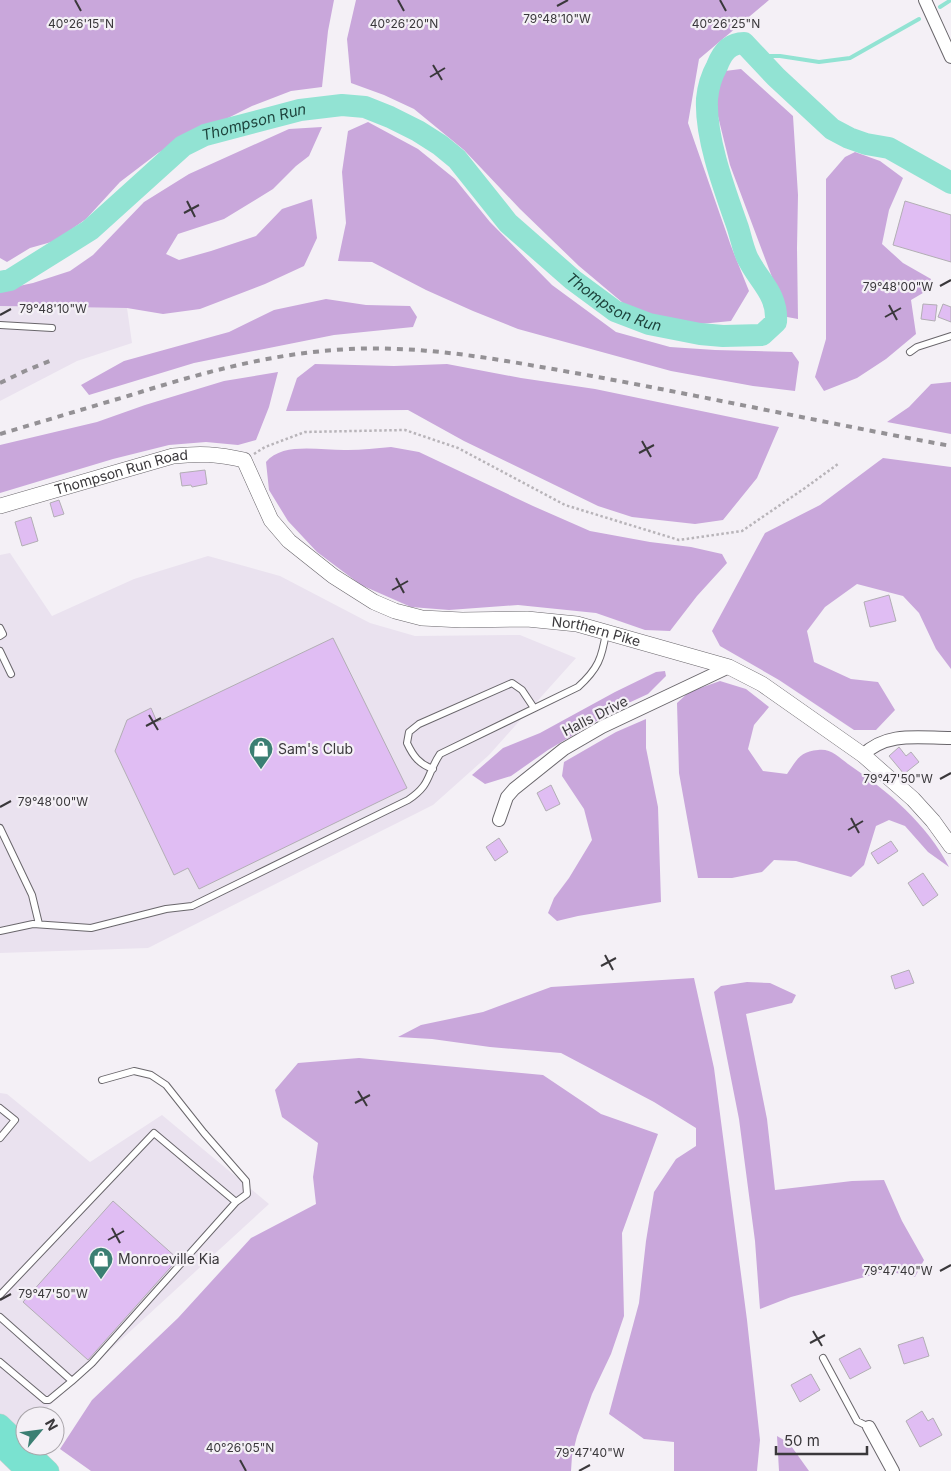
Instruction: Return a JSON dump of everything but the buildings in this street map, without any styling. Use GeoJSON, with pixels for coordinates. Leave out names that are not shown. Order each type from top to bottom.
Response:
{"type":"FeatureCollection","features":[{"type":"Feature","properties":{"kind":"highway"},"geometry":{"type":"LineString","coordinates":[[0,1424],[49,1471]]}},
{"type":"Feature","properties":{"kind":"highway"},"geometry":{"type":"LineString","coordinates":[[0,1447],[13,1471]]}},
{"type":"Feature","properties":{"kind":"highway"},"geometry":{"type":"LineString","coordinates":[[0,1447],[26,1471]]}},
{"type":"Feature","properties":{"kind":"street"},"geometry":{"type":"LineString","coordinates":[[925,0],[951,57]]}},
{"type":"Feature","properties":{"kind":"street","name":"Thompson Run Road"},"geometry":{"type":"LineString","coordinates":[[0,506],[173,456],[197,453],[218,454],[244,460]]}},
{"type":"Feature","properties":{"kind":"street","name":"Northern Pike"},"geometry":{"type":"LineString","coordinates":[[244,460],[271,520],[290,541],[333,576],[374,602],[394,611],[422,618],[545,620],[577,624],[730,667],[762,684],[863,755],[913,799],[933,821],[951,846]]}},
{"type":"Feature","properties":{"kind":"street","name":"Halls Drive"},"geometry":{"type":"LineString","coordinates":[[499,820],[507,797],[514,789],[564,749],[602,727],[730,667]]}},
{"type":"Feature","properties":{"kind":"street"},"geometry":{"type":"LineString","coordinates":[[863,755],[874,745],[902,736],[951,738]]}},
{"type":"Feature","properties":{"kind":"street"},"geometry":{"type":"LineString","coordinates":[[869,1427],[893,1471]]}},
{"type":"Feature","properties":{"kind":"lane"},"geometry":{"type":"LineString","coordinates":[[0,325],[52,328]]}},
{"type":"Feature","properties":{"kind":"lane"},"geometry":{"type":"LineString","coordinates":[[910,352],[916,347],[951,336]]}},
{"type":"Feature","properties":{"kind":"lane"},"geometry":{"type":"LineString","coordinates":[[0,628],[3,634],[0,636]]}},
{"type":"Feature","properties":{"kind":"lane"},"geometry":{"type":"LineString","coordinates":[[0,931],[27,924],[91,928],[166,909],[180,909],[201,902],[408,800],[424,787],[440,754],[578,687],[597,666],[602,653],[606,632]]}},
{"type":"Feature","properties":{"kind":"lane"},"geometry":{"type":"LineString","coordinates":[[0,650],[10,674]]}},
{"type":"Feature","properties":{"kind":"lane"},"geometry":{"type":"LineString","coordinates":[[433,769],[422,766],[406,743],[409,732],[419,724],[512,683],[522,690],[534,708]]}},
{"type":"Feature","properties":{"kind":"lane"},"geometry":{"type":"LineString","coordinates":[[0,828],[32,894],[39,924]]}},
{"type":"Feature","properties":{"kind":"lane"},"geometry":{"type":"LineString","coordinates":[[0,1362],[45,1400],[49,1400],[92,1363],[236,1202],[247,1194],[246,1181],[204,1133],[166,1085],[151,1074],[134,1071],[102,1080]]}},
{"type":"Feature","properties":{"kind":"lane"},"geometry":{"type":"LineString","coordinates":[[0,1108],[15,1120],[0,1138]]}},
{"type":"Feature","properties":{"kind":"lane"},"geometry":{"type":"LineString","coordinates":[[0,1295],[154,1133],[236,1202]]}},
{"type":"Feature","properties":{"kind":"lane"},"geometry":{"type":"LineString","coordinates":[[0,1318],[72,1382]]}},
{"type":"Feature","properties":{"kind":"lane"},"geometry":{"type":"LineString","coordinates":[[823,1358],[857,1421],[869,1427]]}},
{"type":"Feature","properties":{"kind":"path"},"geometry":{"type":"LineString","coordinates":[[265,446],[305,432],[404,430],[458,448],[565,505],[679,540],[742,531],[838,464]]}},
{"type":"Feature","properties":{"kind":"shaded area"},"geometry":{"type":"Polygon","coordinates":[[[0,0],[334,0],[328,31],[322,87],[291,91],[252,106],[158,153],[120,182],[86,219],[55,241],[30,248],[7,262],[0,258],[0,0]]]}},
{"type":"Feature","properties":{"kind":"shaded area"},"geometry":{"type":"Polygon","coordinates":[[[356,0],[769,0],[699,59],[688,123],[731,246],[749,291],[731,321],[690,325],[629,308],[579,266],[520,209],[464,150],[414,109],[351,83],[347,39],[356,0]]]}},
{"type":"Feature","properties":{"kind":"shaded area"},"geometry":{"type":"Polygon","coordinates":[[[741,69],[793,116],[798,195],[798,319],[787,317],[730,165],[714,100],[725,71],[741,69]]]}},
{"type":"Feature","properties":{"kind":"shaded area"},"geometry":{"type":"Polygon","coordinates":[[[368,122],[418,149],[455,179],[490,222],[552,285],[616,332],[670,347],[792,352],[799,362],[795,391],[753,386],[671,371],[518,329],[426,290],[372,262],[338,261],[346,223],[342,172],[348,131],[368,122]]]}},
{"type":"Feature","properties":{"kind":"shaded area"},"geometry":{"type":"Polygon","coordinates":[[[322,127],[309,156],[273,189],[224,219],[178,234],[166,254],[179,260],[256,236],[282,209],[312,199],[317,238],[304,266],[265,284],[200,309],[163,314],[127,308],[0,306],[0,290],[33,283],[70,271],[93,255],[144,202],[189,174],[289,129],[322,127]]]}},
{"type":"Feature","properties":{"kind":"shaded area"},"geometry":{"type":"Polygon","coordinates":[[[855,152],[880,161],[903,178],[889,210],[882,244],[903,263],[931,279],[928,290],[911,300],[916,334],[886,359],[857,378],[824,391],[815,377],[826,339],[826,179],[845,157],[855,152]]]}},
{"type":"Feature","properties":{"kind":"shaded area"},"geometry":{"type":"Polygon","coordinates":[[[326,299],[366,305],[410,306],[417,317],[413,327],[334,335],[194,363],[89,395],[81,385],[124,361],[229,332],[274,310],[326,299]]]}},
{"type":"Feature","properties":{"kind":"shaded area"},"geometry":{"type":"Polygon","coordinates":[[[0,306],[127,308],[132,343],[77,361],[0,401],[0,306]]]}},
{"type":"Feature","properties":{"kind":"shaded area"},"geometry":{"type":"Polygon","coordinates":[[[315,364],[394,366],[447,364],[595,389],[779,427],[757,478],[723,520],[695,524],[632,517],[598,506],[464,441],[408,410],[286,411],[297,378],[315,364]]]}},
{"type":"Feature","properties":{"kind":"shaded area"},"geometry":{"type":"Polygon","coordinates":[[[278,372],[269,407],[256,440],[238,445],[206,442],[169,445],[113,459],[0,493],[0,445],[97,422],[224,381],[278,372]]]}},
{"type":"Feature","properties":{"kind":"shaded area"},"geometry":{"type":"Polygon","coordinates":[[[951,382],[951,434],[887,422],[909,407],[931,384],[951,382]]]}},
{"type":"Feature","properties":{"kind":"shaded area"},"geometry":{"type":"Polygon","coordinates":[[[391,447],[419,452],[590,531],[691,547],[722,554],[727,563],[697,596],[670,631],[645,630],[596,613],[518,605],[449,610],[411,607],[361,585],[317,552],[288,521],[269,490],[266,462],[273,455],[282,451],[304,448],[353,450],[391,447]]]}},
{"type":"Feature","properties":{"kind":"shaded area"},"geometry":{"type":"Polygon","coordinates":[[[883,458],[951,467],[951,669],[936,649],[919,613],[903,596],[857,584],[825,607],[807,631],[814,662],[851,679],[878,682],[895,710],[876,730],[854,730],[779,680],[720,646],[712,631],[765,533],[820,505],[883,458]]]}},
{"type":"Feature","properties":{"kind":"shaded area"},"geometry":{"type":"Polygon","coordinates":[[[10,553],[52,616],[134,579],[208,556],[280,576],[370,623],[415,636],[520,635],[576,658],[489,755],[433,805],[148,948],[0,953],[0,555],[10,553]]]}},
{"type":"Feature","properties":{"kind":"shaded area"},"geometry":{"type":"Polygon","coordinates":[[[665,671],[666,676],[648,694],[624,705],[548,750],[511,776],[485,784],[472,775],[503,748],[540,733],[656,672],[665,671]]]}},
{"type":"Feature","properties":{"kind":"shaded area"},"geometry":{"type":"Polygon","coordinates":[[[720,681],[746,689],[769,707],[754,725],[748,749],[763,771],[787,774],[799,758],[807,752],[826,750],[834,754],[892,797],[930,837],[949,867],[928,852],[905,826],[889,820],[876,826],[864,865],[851,877],[796,861],[774,860],[762,872],[732,878],[698,878],[679,773],[677,703],[689,692],[720,681]]]}},
{"type":"Feature","properties":{"kind":"shaded area"},"geometry":{"type":"Polygon","coordinates":[[[646,719],[646,748],[658,807],[661,902],[557,921],[548,913],[554,898],[569,878],[592,840],[584,809],[562,776],[564,762],[616,732],[646,719]]]}},
{"type":"Feature","properties":{"kind":"shaded area"},"geometry":{"type":"Polygon","coordinates":[[[694,978],[714,1068],[747,1320],[760,1440],[757,1471],[674,1471],[674,1442],[644,1439],[609,1414],[639,1303],[654,1192],[676,1159],[696,1146],[696,1128],[654,1102],[561,1053],[398,1037],[421,1025],[483,1012],[551,987],[694,978]]]}},
{"type":"Feature","properties":{"kind":"shaded area"},"geometry":{"type":"Polygon","coordinates":[[[747,982],[770,983],[796,995],[792,1003],[746,1014],[767,1119],[775,1190],[852,1181],[884,1180],[902,1221],[924,1260],[915,1277],[887,1271],[791,1297],[760,1309],[755,1241],[739,1119],[714,992],[721,986],[747,982]]]}},
{"type":"Feature","properties":{"kind":"shaded area"},"geometry":{"type":"Polygon","coordinates":[[[359,1058],[543,1075],[601,1114],[658,1134],[622,1233],[624,1316],[611,1354],[592,1394],[577,1436],[572,1456],[571,1471],[91,1471],[65,1453],[65,1441],[92,1400],[178,1318],[251,1238],[316,1204],[313,1177],[318,1143],[282,1117],[275,1090],[298,1063],[359,1058]]]}},
{"type":"Feature","properties":{"kind":"shaded area"},"geometry":{"type":"Polygon","coordinates":[[[0,1093],[7,1094],[90,1162],[162,1115],[269,1204],[49,1406],[15,1406],[15,1437],[0,1451],[0,1093]]]}},
{"type":"Feature","properties":{"kind":"shaded area"},"geometry":{"type":"Polygon","coordinates":[[[777,1436],[789,1443],[809,1471],[779,1471],[777,1436]]]}},
{"type":"Feature","properties":{"kind":"waterway"},"geometry":{"type":"LineString","coordinates":[[940,7],[951,0]]}},
{"type":"Feature","properties":{"kind":"waterway"},"geometry":{"type":"LineString","coordinates":[[757,56],[780,56],[819,62],[850,58],[919,19]]}},
{"type":"Feature","properties":{"kind":"waterway","name":"Thompson Run"},"geometry":{"type":"LineString","coordinates":[[0,282],[10,280],[90,230],[183,146],[205,135],[300,110],[342,105],[365,107],[390,117],[440,145],[457,159],[508,223],[573,280],[615,311],[649,324],[700,334],[723,336],[762,335],[776,322],[774,303],[744,250],[717,164],[707,114],[708,90],[715,70],[721,57],[727,50],[739,43],[744,43],[776,77],[832,129],[866,144],[889,148],[951,183]]}},
{"type":"Feature","properties":{"kind":"railway"},"geometry":{"type":"LineString","coordinates":[[0,434],[232,366],[283,356],[367,348],[432,351],[528,365],[637,384],[951,446]]}},
{"type":"Feature","properties":{"kind":"railway"},"geometry":{"type":"LineString","coordinates":[[0,383],[52,360]]}},
{"type":"Feature","properties":{"kind":"place","name":"Sam's Club"},"geometry":{"type":"Point","coordinates":[261,770]}},
{"type":"Feature","properties":{"kind":"place","name":"Monroeville Kia"},"geometry":{"type":"Point","coordinates":[101,1280]}}]}
